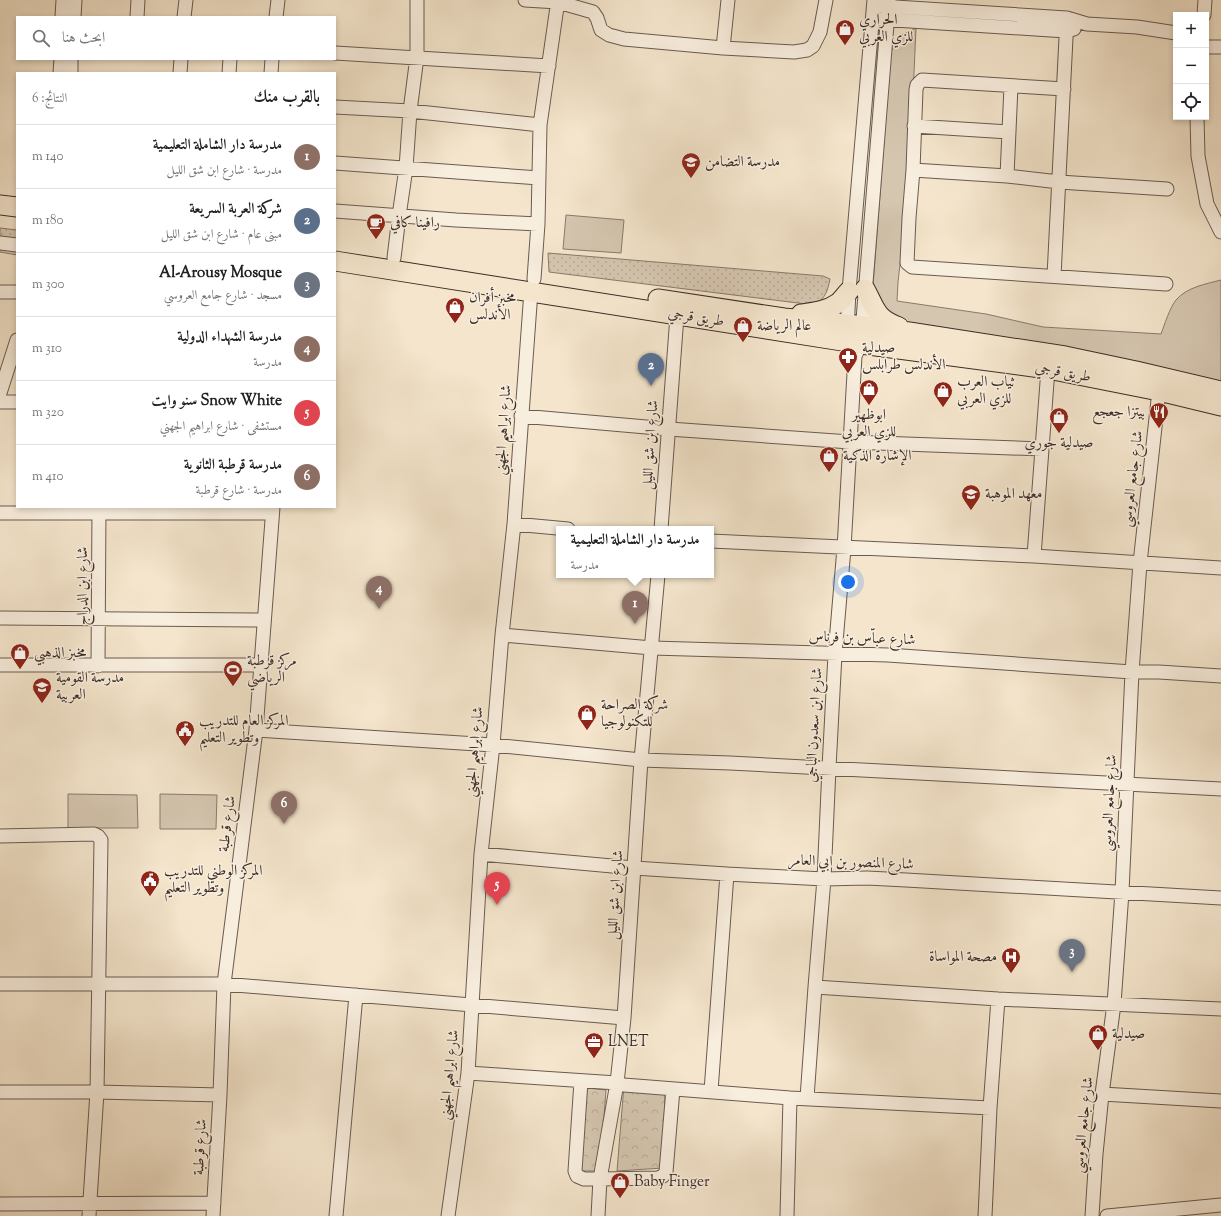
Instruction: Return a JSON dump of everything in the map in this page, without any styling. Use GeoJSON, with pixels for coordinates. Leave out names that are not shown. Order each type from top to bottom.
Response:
{"type":"FeatureCollection","features":[{"type":"Feature","properties":{"kind":"highway"},"geometry":{"type":"LineString","coordinates":[[0,205],[16,207]]}},
{"type":"Feature","properties":{"kind":"highway"},"geometry":{"type":"LineString","coordinates":[[0,218],[16,220]]}},
{"type":"Feature","properties":{"kind":"highway","name":"طريق قرجي"},"geometry":{"type":"LineString","coordinates":[[336,250],[394,258],[532,285],[677,316],[855,338],[1048,369],[1159,391],[1221,406]]}},
{"type":"Feature","properties":{"kind":"highway","name":"طريق قرجي"},"geometry":{"type":"LineString","coordinates":[[336,261],[680,303],[784,318],[855,338],[909,332],[1065,356],[1221,391]]}},
{"type":"Feature","properties":{"kind":"highway"},"geometry":{"type":"LineString","coordinates":[[784,318],[818,312],[826,309],[857,290],[882,319],[909,332]]}},
{"type":"Feature","properties":{"kind":"street"},"geometry":{"type":"LineString","coordinates":[[62,16],[63,0]]}},
{"type":"Feature","properties":{"kind":"street"},"geometry":{"type":"LineString","coordinates":[[74,16],[75,0]]}},
{"type":"Feature","properties":{"kind":"street"},"geometry":{"type":"LineString","coordinates":[[137,16],[138,0]]}},
{"type":"Feature","properties":{"kind":"street"},"geometry":{"type":"LineString","coordinates":[[184,16],[186,0]]}},
{"type":"Feature","properties":{"kind":"street"},"geometry":{"type":"LineString","coordinates":[[276,16],[278,0]]}},
{"type":"Feature","properties":{"kind":"street"},"geometry":{"type":"LineString","coordinates":[[394,258],[406,168],[410,111],[417,57],[417,0]]}},
{"type":"Feature","properties":{"kind":"street"},"geometry":{"type":"LineString","coordinates":[[525,0],[558,1],[593,12],[597,18],[601,30],[617,38],[724,48],[794,52],[807,50],[813,46],[820,32],[826,0]]}},
{"type":"Feature","properties":{"kind":"street"},"geometry":{"type":"LineString","coordinates":[[724,48],[728,0]]}},
{"type":"Feature","properties":{"kind":"street"},"geometry":{"type":"LineString","coordinates":[[1204,12],[1205,0]]}},
{"type":"Feature","properties":{"kind":"street","name":"شارع ابراهيم الجهني"},"geometry":{"type":"LineString","coordinates":[[448,1216],[468,1073],[481,854],[514,524],[521,416],[538,224],[540,125],[558,1]]}},
{"type":"Feature","properties":{"kind":"street"},"geometry":{"type":"LineString","coordinates":[[857,290],[874,3],[1067,18],[1087,24],[1137,27],[1173,33]]}},
{"type":"Feature","properties":{"kind":"street"},"geometry":{"type":"LineString","coordinates":[[857,290],[889,3]]}},
{"type":"Feature","properties":{"kind":"street"},"geometry":{"type":"LineString","coordinates":[[873,18],[1066,32],[1087,24]]}},
{"type":"Feature","properties":{"kind":"street"},"geometry":{"type":"LineString","coordinates":[[1054,276],[1067,18]]}},
{"type":"Feature","properties":{"kind":"street"},"geometry":{"type":"LineString","coordinates":[[1209,47],[1221,47]]}},
{"type":"Feature","properties":{"kind":"street"},"geometry":{"type":"LineString","coordinates":[[336,53],[549,66]]}},
{"type":"Feature","properties":{"kind":"street"},"geometry":{"type":"LineString","coordinates":[[60,72],[61,60]]}},
{"type":"Feature","properties":{"kind":"street"},"geometry":{"type":"LineString","coordinates":[[71,60],[71,72]]}},
{"type":"Feature","properties":{"kind":"street"},"geometry":{"type":"LineString","coordinates":[[180,72],[181,60]]}},
{"type":"Feature","properties":{"kind":"street"},"geometry":{"type":"LineString","coordinates":[[229,72],[230,60]]}},
{"type":"Feature","properties":{"kind":"street"},"geometry":{"type":"LineString","coordinates":[[271,72],[272,60]]}},
{"type":"Feature","properties":{"kind":"street"},"geometry":{"type":"LineString","coordinates":[[1064,89],[922,80],[917,85],[907,262],[912,267],[1166,284]]}},
{"type":"Feature","properties":{"kind":"street"},"geometry":{"type":"LineString","coordinates":[[1007,176],[1012,86]]}},
{"type":"Feature","properties":{"kind":"street"},"geometry":{"type":"LineString","coordinates":[[336,107],[410,111],[540,125]]}},
{"type":"Feature","properties":{"kind":"street"},"geometry":{"type":"LineString","coordinates":[[1197,120],[1198,156],[1207,204],[1221,232]]}},
{"type":"Feature","properties":{"kind":"street"},"geometry":{"type":"LineString","coordinates":[[914,126],[1009,132]]}},
{"type":"Feature","properties":{"kind":"street"},"geometry":{"type":"LineString","coordinates":[[336,163],[539,178]]}},
{"type":"Feature","properties":{"kind":"street"},"geometry":{"type":"LineString","coordinates":[[913,170],[1167,189]]}},
{"type":"Feature","properties":{"kind":"street"},"geometry":{"type":"LineString","coordinates":[[336,211],[538,224]]}},
{"type":"Feature","properties":{"kind":"street"},"geometry":{"type":"LineString","coordinates":[[0,243],[16,245]]}},
{"type":"Feature","properties":{"kind":"street","name":"شارع ابن سعدون الباجي"},"geometry":{"type":"LineString","coordinates":[[807,1098],[824,879],[835,654],[844,548],[857,290]]}},
{"type":"Feature","properties":{"kind":"street"},"geometry":{"type":"LineString","coordinates":[[0,292],[16,292]]}},
{"type":"Feature","properties":{"kind":"street","name":"شارع ابن شق الليل"},"geometry":{"type":"LineString","coordinates":[[662,526],[677,316]]}},
{"type":"Feature","properties":{"kind":"street"},"geometry":{"type":"LineString","coordinates":[[0,393],[16,343]]}},
{"type":"Feature","properties":{"kind":"street"},"geometry":{"type":"LineString","coordinates":[[1034,556],[1048,369]]}},
{"type":"Feature","properties":{"kind":"street","name":"شارع جامع العروسي"},"geometry":{"type":"LineString","coordinates":[[1092,1216],[1102,1094],[1114,1004],[1122,892],[1132,672],[1140,563],[1159,391]]}},
{"type":"Feature","properties":{"kind":"street"},"geometry":{"type":"LineString","coordinates":[[0,402],[16,402]]}},
{"type":"Feature","properties":{"kind":"street"},"geometry":{"type":"LineString","coordinates":[[521,416],[668,429],[850,442],[1042,449]]}},
{"type":"Feature","properties":{"kind":"street"},"geometry":{"type":"LineString","coordinates":[[0,513],[99,510],[273,510]]}},
{"type":"Feature","properties":{"kind":"street","name":"شارع ابن الدراج"},"geometry":{"type":"LineString","coordinates":[[98,666],[99,510]]}},
{"type":"Feature","properties":{"kind":"street","name":"شارع قرطبة"},"geometry":{"type":"LineString","coordinates":[[214,1210],[224,984],[256,730],[273,510]]}},
{"type":"Feature","properties":{"kind":"street"},"geometry":{"type":"LineString","coordinates":[[514,524],[556,528]]}},
{"type":"Feature","properties":{"kind":"street"},"geometry":{"type":"LineString","coordinates":[[714,541],[1034,556],[1221,568]]}},
{"type":"Feature","properties":{"kind":"street","name":"شارع ابن شق الليل"},"geometry":{"type":"LineString","coordinates":[[598,1216],[600,1179],[617,1083],[624,1018],[641,760],[658,578]]}},
{"type":"Feature","properties":{"kind":"street"},"geometry":{"type":"LineString","coordinates":[[0,618],[264,620]]}},
{"type":"Feature","properties":{"kind":"street","name":"شارع عباّس بن فرناس"},"geometry":{"type":"LineString","coordinates":[[502,635],[652,648],[888,655],[1132,672],[1221,676]]}},
{"type":"Feature","properties":{"kind":"street"},"geometry":{"type":"LineString","coordinates":[[0,665],[260,665]]}},
{"type":"Feature","properties":{"kind":"street"},"geometry":{"type":"LineString","coordinates":[[256,730],[493,745],[641,760],[829,768],[1221,789]]}},
{"type":"Feature","properties":{"kind":"street"},"geometry":{"type":"LineString","coordinates":[[0,836],[94,834],[98,836],[102,844],[97,1092],[90,1210]]}},
{"type":"Feature","properties":{"kind":"street","name":"شارع المنصور بن ابي العامر"},"geometry":{"type":"LineString","coordinates":[[481,854],[634,868],[727,874],[824,879],[867,878],[1221,898]]}},
{"type":"Feature","properties":{"kind":"street"},"geometry":{"type":"LineString","coordinates":[[712,1091],[727,874]]}},
{"type":"Feature","properties":{"kind":"street"},"geometry":{"type":"LineString","coordinates":[[0,984],[224,984],[624,1018]]}},
{"type":"Feature","properties":{"kind":"street"},"geometry":{"type":"LineString","coordinates":[[815,987],[998,999],[1221,1009]]}},
{"type":"Feature","properties":{"kind":"street"},"geometry":{"type":"LineString","coordinates":[[336,1216],[356,995]]}},
{"type":"Feature","properties":{"kind":"street"},"geometry":{"type":"LineString","coordinates":[[985,1216],[990,1108],[998,999]]}},
{"type":"Feature","properties":{"kind":"street"},"geometry":{"type":"LineString","coordinates":[[468,1073],[617,1083],[624,1085],[790,1098],[990,1108]]}},
{"type":"Feature","properties":{"kind":"street"},"geometry":{"type":"LineString","coordinates":[[581,1081],[575,1171],[577,1176],[584,1179],[658,1178],[665,1174],[673,1089]]}},
{"type":"Feature","properties":{"kind":"street"},"geometry":{"type":"LineString","coordinates":[[0,1092],[97,1092],[220,1095]]}},
{"type":"Feature","properties":{"kind":"street"},"geometry":{"type":"LineString","coordinates":[[1102,1094],[1221,1101]]}},
{"type":"Feature","properties":{"kind":"street"},"geometry":{"type":"LineString","coordinates":[[787,1216],[790,1098]]}},
{"type":"Feature","properties":{"kind":"street"},"geometry":{"type":"LineString","coordinates":[[0,1204],[90,1210],[214,1210]]}},
{"type":"Feature","properties":{"kind":"street"},"geometry":{"type":"LineString","coordinates":[[1107,1216],[1221,1205]]}},
{"type":"Feature","properties":{"kind":"green space"},"geometry":{"type":"Polygon","coordinates":[[[916,28],[909,185],[897,301],[986,314],[1043,327],[1161,334],[1172,307],[1180,296],[1191,289],[1221,280],[1221,384],[895,321],[880,302],[873,286],[891,51],[900,36],[916,28]]]}},
{"type":"Feature","properties":{"kind":"green space"},"geometry":{"type":"Polygon","coordinates":[[[566,215],[624,220],[621,253],[563,249],[566,215]]]}},
{"type":"Feature","properties":{"kind":"green space"},"geometry":{"type":"Polygon","coordinates":[[[0,228],[16,230],[16,255],[0,252],[0,228]]]}},
{"type":"Feature","properties":{"kind":"green space"},"geometry":{"type":"Polygon","coordinates":[[[548,253],[823,276],[830,279],[825,294],[821,300],[814,305],[549,272],[548,253]]]}},
{"type":"Feature","properties":{"kind":"green space"},"geometry":{"type":"Polygon","coordinates":[[[68,794],[137,795],[138,828],[68,828],[68,794]]]}},
{"type":"Feature","properties":{"kind":"green space"},"geometry":{"type":"Polygon","coordinates":[[[160,794],[217,795],[216,829],[160,829],[160,794]]]}},
{"type":"Feature","properties":{"kind":"green space"},"geometry":{"type":"Polygon","coordinates":[[[624,1085],[665,1093],[663,1168],[617,1171],[624,1085]]]}},
{"type":"Feature","properties":{"kind":"green space"},"geometry":{"type":"Polygon","coordinates":[[[587,1088],[606,1090],[600,1171],[581,1171],[587,1088]]]}},
{"type":"Feature","properties":{"kind":"place","name":"الحراري للزي العربي"},"geometry":{"type":"Point","coordinates":[845,46]}},
{"type":"Feature","properties":{"kind":"place","name":"مدرسة التضامن"},"geometry":{"type":"Point","coordinates":[691,179]}},
{"type":"Feature","properties":{"kind":"place","name":"رافينا كافي"},"geometry":{"type":"Point","coordinates":[376,240]}},
{"type":"Feature","properties":{"kind":"place","name":"مخبز أفران الأندلس"},"geometry":{"type":"Point","coordinates":[455,324]}},
{"type":"Feature","properties":{"kind":"place","name":"عالم الرياضة"},"geometry":{"type":"Point","coordinates":[743,343]}},
{"type":"Feature","properties":{"kind":"place","name":"صيدلية الأندلس طرابلس"},"geometry":{"type":"Point","coordinates":[848,374]}},
{"type":"Feature","properties":{"kind":"place","name":"شركة العربة السريعة"},"geometry":{"type":"Point","coordinates":[651,386]}},
{"type":"Feature","properties":{"kind":"place","name":"ابوظهير للزي العربي"},"geometry":{"type":"Point","coordinates":[869,406]}},
{"type":"Feature","properties":{"kind":"place","name":"ثياب العرب للزي العربي"},"geometry":{"type":"Point","coordinates":[943,408]}},
{"type":"Feature","properties":{"kind":"place","name":"بيتزا جعجع"},"geometry":{"type":"Point","coordinates":[1159,429]}},
{"type":"Feature","properties":{"kind":"place","name":"صيدلية جوري"},"geometry":{"type":"Point","coordinates":[1059,434]}},
{"type":"Feature","properties":{"kind":"place","name":"الإشارة الذكية"},"geometry":{"type":"Point","coordinates":[829,473]}},
{"type":"Feature","properties":{"kind":"place","name":"معهد الموهبة"},"geometry":{"type":"Point","coordinates":[971,511]}},
{"type":"Feature","properties":{"kind":"place","name":"مدرسة الشهداء الدولية"},"geometry":{"type":"Point","coordinates":[379,609]}},
{"type":"Feature","properties":{"kind":"place","name":"مدرسة دار الشاملة التعليمية"},"geometry":{"type":"Point","coordinates":[635,624]}},
{"type":"Feature","properties":{"kind":"place","name":"مخبز الذهبي"},"geometry":{"type":"Point","coordinates":[20,670]}},
{"type":"Feature","properties":{"kind":"place","name":"مركز قرطبة الرياضي"},"geometry":{"type":"Point","coordinates":[233,687]}},
{"type":"Feature","properties":{"kind":"place","name":"مدرسة القومية العربية"},"geometry":{"type":"Point","coordinates":[42,704]}},
{"type":"Feature","properties":{"kind":"place","name":"شركة الصراحة للتكنولوجيا"},"geometry":{"type":"Point","coordinates":[587,731]}},
{"type":"Feature","properties":{"kind":"place","name":"المركز العام للتدريب وتطوير التعليم"},"geometry":{"type":"Point","coordinates":[185,747]}},
{"type":"Feature","properties":{"kind":"place","name":"مدرسة قرطبة الثانوية"},"geometry":{"type":"Point","coordinates":[284,824]}},
{"type":"Feature","properties":{"kind":"place","name":"المركز الوطني للتدريب وتطوير التعليم"},"geometry":{"type":"Point","coordinates":[150,897]}},
{"type":"Feature","properties":{"kind":"place","name":"Snow White سنو وايت"},"geometry":{"type":"Point","coordinates":[497,905]}},
{"type":"Feature","properties":{"kind":"place","name":"Al-Arousy Mosque"},"geometry":{"type":"Point","coordinates":[1072,972]}},
{"type":"Feature","properties":{"kind":"place","name":"مصحة المواساة"},"geometry":{"type":"Point","coordinates":[1011,974]}},
{"type":"Feature","properties":{"kind":"place","name":"صيدلية"},"geometry":{"type":"Point","coordinates":[1098,1051]}},
{"type":"Feature","properties":{"kind":"place","name":"LNET"},"geometry":{"type":"Point","coordinates":[594,1059]}},
{"type":"Feature","properties":{"kind":"place","name":"Baby Finger"},"geometry":{"type":"Point","coordinates":[620,1199]}}]}
